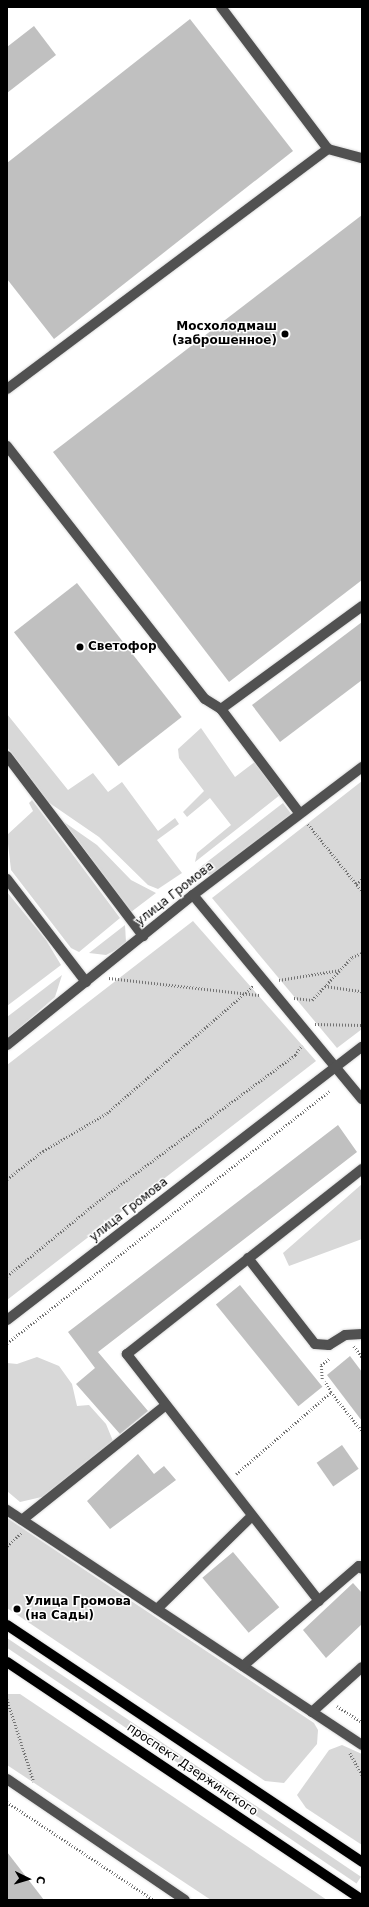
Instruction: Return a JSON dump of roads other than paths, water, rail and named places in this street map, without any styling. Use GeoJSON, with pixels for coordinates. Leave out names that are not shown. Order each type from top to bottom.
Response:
{"type":"FeatureCollection","features":[{"type":"Feature","properties":{"kind":"main road","name":"проспект Дзержинского"},"geometry":{"type":"LineString","coordinates":[[7,1625],[362,1862]]}},
{"type":"Feature","properties":{"kind":"main road","name":"проспект Дзержинского"},"geometry":{"type":"LineString","coordinates":[[7,1662],[362,1900]]}},
{"type":"Feature","properties":{"kind":"street"},"geometry":{"type":"LineString","coordinates":[[221,7],[328,149],[362,158]]}},
{"type":"Feature","properties":{"kind":"street"},"geometry":{"type":"LineString","coordinates":[[7,389],[328,149]]}},
{"type":"Feature","properties":{"kind":"street"},"geometry":{"type":"LineString","coordinates":[[7,446],[204,699],[221,708],[300,814]]}},
{"type":"Feature","properties":{"kind":"street"},"geometry":{"type":"LineString","coordinates":[[221,708],[362,606]]}},
{"type":"Feature","properties":{"kind":"street"},"geometry":{"type":"LineString","coordinates":[[7,756],[143,936]]}},
{"type":"Feature","properties":{"kind":"street","name":"улица Громова"},"geometry":{"type":"LineString","coordinates":[[7,1045],[193,895],[362,766]]}},
{"type":"Feature","properties":{"kind":"street"},"geometry":{"type":"LineString","coordinates":[[7,879],[89,979]]}},
{"type":"Feature","properties":{"kind":"street"},"geometry":{"type":"LineString","coordinates":[[193,895],[362,1099]]}},
{"type":"Feature","properties":{"kind":"street","name":"улица Громова"},"geometry":{"type":"LineString","coordinates":[[7,1320],[362,1047]]}},
{"type":"Feature","properties":{"kind":"street"},"geometry":{"type":"LineString","coordinates":[[319,1601],[127,1354],[362,1169]]}},
{"type":"Feature","properties":{"kind":"street"},"geometry":{"type":"LineString","coordinates":[[248,1258],[315,1344],[329,1345],[345,1334],[362,1334]]}},
{"type":"Feature","properties":{"kind":"street"},"geometry":{"type":"LineString","coordinates":[[25,1522],[166,1405]]}},
{"type":"Feature","properties":{"kind":"street"},"geometry":{"type":"LineString","coordinates":[[7,1510],[362,1745]]}},
{"type":"Feature","properties":{"kind":"street"},"geometry":{"type":"LineString","coordinates":[[157,1609],[252,1516]]}},
{"type":"Feature","properties":{"kind":"street"},"geometry":{"type":"LineString","coordinates":[[244,1666],[359,1566],[362,1569]]}},
{"type":"Feature","properties":{"kind":"street"},"geometry":{"type":"LineString","coordinates":[[312,1712],[362,1667]]}},
{"type":"Feature","properties":{"kind":"street"},"geometry":{"type":"LineString","coordinates":[[7,1779],[185,1900]]}},
{"type":"Feature","properties":{"kind":"place","name":"Мосхолодмаш (заброшенное)"},"geometry":{"type":"Point","coordinates":[285,334]}},
{"type":"Feature","properties":{"kind":"place","name":"Светофор"},"geometry":{"type":"Point","coordinates":[80,647]}},
{"type":"Feature","properties":{"kind":"place","name":"Улица Громова (на Сады)"},"geometry":{"type":"Point","coordinates":[17,1609]}}]}
